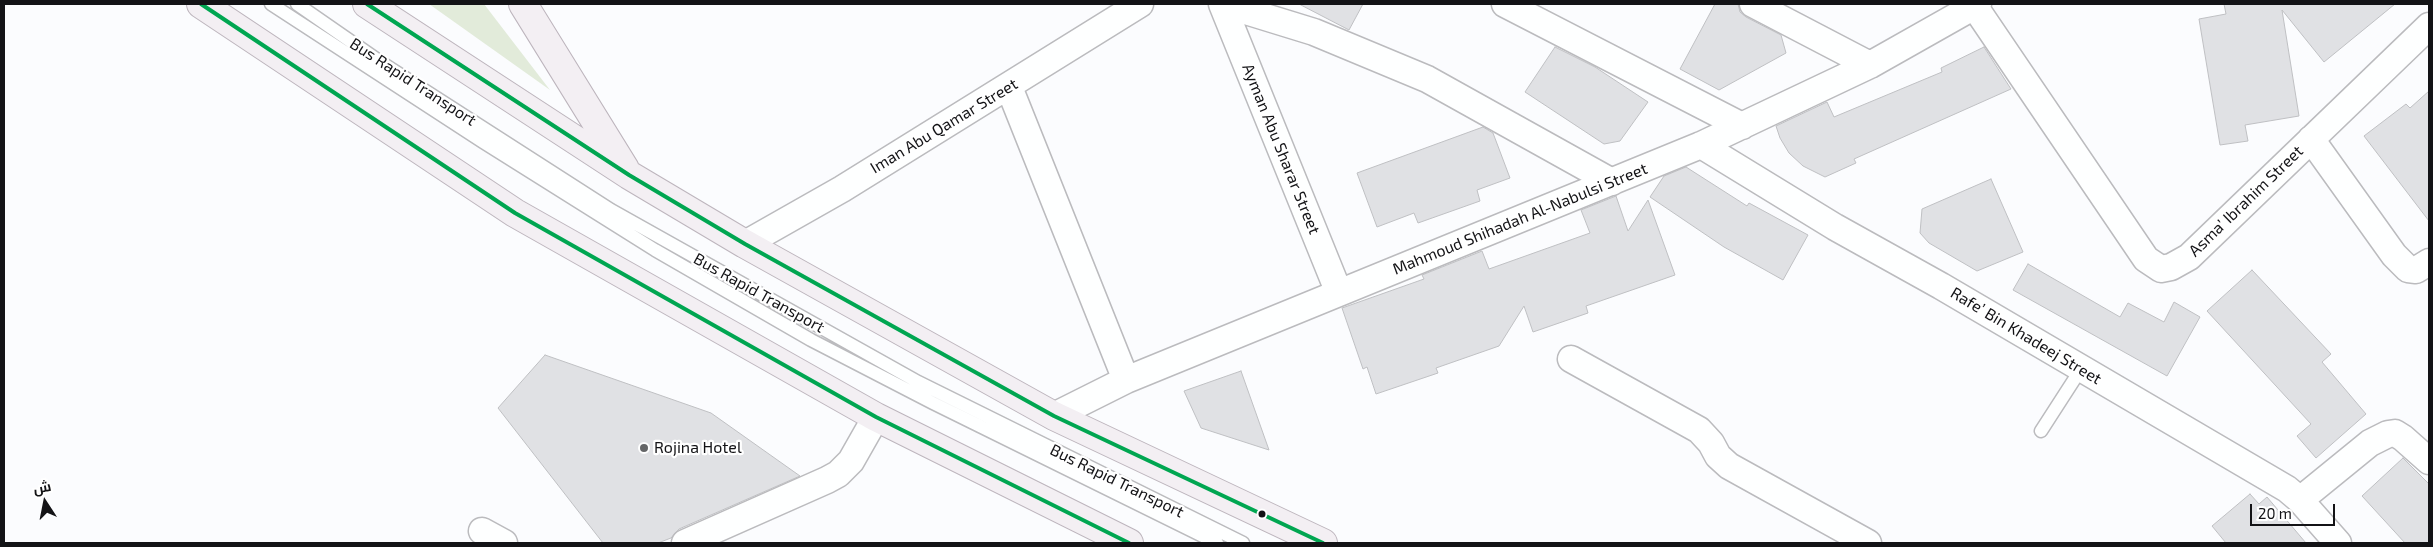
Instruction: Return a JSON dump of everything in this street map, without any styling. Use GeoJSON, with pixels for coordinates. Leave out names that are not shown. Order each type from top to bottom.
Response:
{"type":"FeatureCollection","features":[{"type":"Feature","properties":{"kind":"main road"},"geometry":{"type":"LineString","coordinates":[[182,4],[209,10],[515,213],[876,417],[1129,543]]}},
{"type":"Feature","properties":{"kind":"main road"},"geometry":{"type":"LineString","coordinates":[[367,4],[628,175],[745,244],[1054,416],[1323,543]]}},
{"type":"Feature","properties":{"kind":"main road"},"geometry":{"type":"LineString","coordinates":[[523,4],[576,87],[628,175]]}},
{"type":"Feature","properties":{"kind":"street","name":"Iman Abu Qamar Street"},"geometry":{"type":"LineString","coordinates":[[745,244],[842,189],[1140,4]]}},
{"type":"Feature","properties":{"kind":"street"},"geometry":{"type":"LineString","coordinates":[[1223,4],[1314,32],[1427,79],[1612,182]]}},
{"type":"Feature","properties":{"kind":"street","name":"Ayman Abu Sharar Street"},"geometry":{"type":"LineString","coordinates":[[1223,4],[1339,293]]}},
{"type":"Feature","properties":{"kind":"street"},"geometry":{"type":"LineString","coordinates":[[1504,4],[1742,126]]}},
{"type":"Feature","properties":{"kind":"street"},"geometry":{"type":"LineString","coordinates":[[1753,4],[1870,65]]}},
{"type":"Feature","properties":{"kind":"street","name":"Mahmoud Shihadah Al-Nabulsi Street"},"geometry":{"type":"LineString","coordinates":[[1054,416],[1126,380],[1701,145],[1870,65],[1976,5]]}},
{"type":"Feature","properties":{"kind":"street","name":"Asma’ Ibrahim Street"},"geometry":{"type":"LineString","coordinates":[[1976,5],[2146,259],[2161,269],[2171,267],[2189,257],[2429,26]]}},
{"type":"Feature","properties":{"kind":"street"},"geometry":{"type":"LineString","coordinates":[[1009,87],[1126,380]]}},
{"type":"Feature","properties":{"kind":"street"},"geometry":{"type":"LineString","coordinates":[[2310,139],[2394,255],[2408,269],[2416,270],[2429,262]]}},
{"type":"Feature","properties":{"kind":"street","name":"Rafe’ Bin Khadeej Street"},"geometry":{"type":"LineString","coordinates":[[1701,145],[1835,227],[2287,489],[2300,500],[2338,543]]}},
{"type":"Feature","properties":{"kind":"street"},"geometry":{"type":"LineString","coordinates":[[1571,359],[1699,430],[1711,443],[1718,456],[1728,466],[1868,543]]}},
{"type":"Feature","properties":{"kind":"street"},"geometry":{"type":"LineString","coordinates":[[685,543],[838,474],[852,461],[876,417]]}},
{"type":"Feature","properties":{"kind":"street"},"geometry":{"type":"LineString","coordinates":[[2300,500],[2370,443],[2388,434],[2395,434],[2403,438],[2429,461]]}},
{"type":"Feature","properties":{"kind":"street"},"geometry":{"type":"LineString","coordinates":[[482,531],[504,543]]}},
{"type":"Feature","properties":{"kind":"lane","name":"Bus Rapid Transport"},"geometry":{"type":"LineString","coordinates":[[270,4],[482,142],[655,250],[811,340],[1217,543]]}},
{"type":"Feature","properties":{"kind":"lane","name":"Bus Rapid Transport"},"geometry":{"type":"LineString","coordinates":[[297,4],[379,61],[611,210],[918,382],[1243,543]]}},
{"type":"Feature","properties":{"kind":"lane"},"geometry":{"type":"LineString","coordinates":[[2041,431],[2081,369]]}},
{"type":"Feature","properties":{"kind":"green space"},"geometry":{"type":"Polygon","coordinates":[[[429,4],[484,4],[550,90],[429,4]]]}},
{"type":"Feature","properties":{"kind":"building"},"geometry":{"type":"Polygon","coordinates":[[[1299,4],[1363,4],[1349,30],[1299,4]]]}},
{"type":"Feature","properties":{"kind":"building"},"geometry":{"type":"Polygon","coordinates":[[[1715,4],[1738,4],[1740,12],[1746,17],[1781,35],[1786,53],[1719,90],[1680,69],[1715,4]]]}},
{"type":"Feature","properties":{"kind":"building"},"geometry":{"type":"Polygon","coordinates":[[[2224,4],[2395,4],[2324,62],[2282,10],[2299,116],[2245,125],[2248,141],[2220,145],[2199,19],[2226,14],[2224,4]]]}},
{"type":"Feature","properties":{"kind":"building"},"geometry":{"type":"Polygon","coordinates":[[[1555,47],[1595,67],[1648,102],[1620,141],[1604,144],[1525,92],[1555,47]]]}},
{"type":"Feature","properties":{"kind":"building"},"geometry":{"type":"Polygon","coordinates":[[[1984,47],[2011,89],[1854,159],[1856,163],[1825,177],[1803,166],[1789,153],[1780,138],[1776,126],[1827,102],[1834,117],[1942,72],[1941,68],[1984,47]]]}},
{"type":"Feature","properties":{"kind":"building"},"geometry":{"type":"Polygon","coordinates":[[[2429,91],[2429,221],[2364,136],[2406,104],[2410,108],[2429,91]]]}},
{"type":"Feature","properties":{"kind":"building"},"geometry":{"type":"Polygon","coordinates":[[[1483,127],[1493,133],[1510,178],[1477,190],[1480,201],[1418,223],[1414,213],[1377,227],[1357,173],[1483,127]]]}},
{"type":"Feature","properties":{"kind":"building"},"geometry":{"type":"Polygon","coordinates":[[[1686,167],[1747,206],[1749,203],[1808,235],[1783,280],[1724,247],[1650,197],[1664,176],[1686,167]]]}},
{"type":"Feature","properties":{"kind":"building"},"geometry":{"type":"Polygon","coordinates":[[[1991,179],[2023,252],[1977,271],[1929,243],[1920,233],[1922,209],[1991,179]]]}},
{"type":"Feature","properties":{"kind":"building"},"geometry":{"type":"Polygon","coordinates":[[[1616,196],[1628,231],[1648,200],[1675,275],[1586,306],[1588,313],[1533,332],[1524,306],[1499,346],[1436,368],[1438,373],[1376,394],[1367,367],[1363,369],[1342,308],[1424,279],[1422,275],[1482,251],[1489,269],[1590,233],[1581,210],[1616,196]]]}},
{"type":"Feature","properties":{"kind":"building"},"geometry":{"type":"Polygon","coordinates":[[[2028,264],[2120,317],[2128,303],[2164,322],[2174,302],[2200,317],[2167,376],[2013,290],[2028,264]]]}},
{"type":"Feature","properties":{"kind":"building"},"geometry":{"type":"Polygon","coordinates":[[[2252,270],[2331,354],[2322,362],[2366,414],[2316,458],[2297,436],[2311,424],[2207,311],[2252,270]]]}},
{"type":"Feature","properties":{"kind":"building","name":"Rojina Hotel"},"geometry":{"type":"Polygon","coordinates":[[[545,355],[711,413],[800,476],[679,529],[671,538],[658,543],[603,543],[498,408],[545,355]]]}},
{"type":"Feature","properties":{"kind":"building"},"geometry":{"type":"Polygon","coordinates":[[[1241,371],[1269,450],[1201,428],[1184,391],[1241,371]]]}},
{"type":"Feature","properties":{"kind":"building"},"geometry":{"type":"Polygon","coordinates":[[[2403,458],[2429,484],[2429,543],[2405,543],[2362,496],[2403,458]]]}},
{"type":"Feature","properties":{"kind":"building"},"geometry":{"type":"Polygon","coordinates":[[[2250,494],[2259,504],[2267,497],[2306,543],[2226,543],[2212,526],[2250,494]]]}},
{"type":"Feature","properties":{"kind":"transit line"},"geometry":{"type":"LineString","coordinates":[[201,4],[515,213],[876,417],[1129,543]]}},
{"type":"Feature","properties":{"kind":"transit line"},"geometry":{"type":"LineString","coordinates":[[367,4],[629,175],[745,244],[1054,416],[1323,543]]}},
{"type":"Feature","properties":{"kind":"place","name":"Rojina Hotel"},"geometry":{"type":"Point","coordinates":[644,448]}}]}
